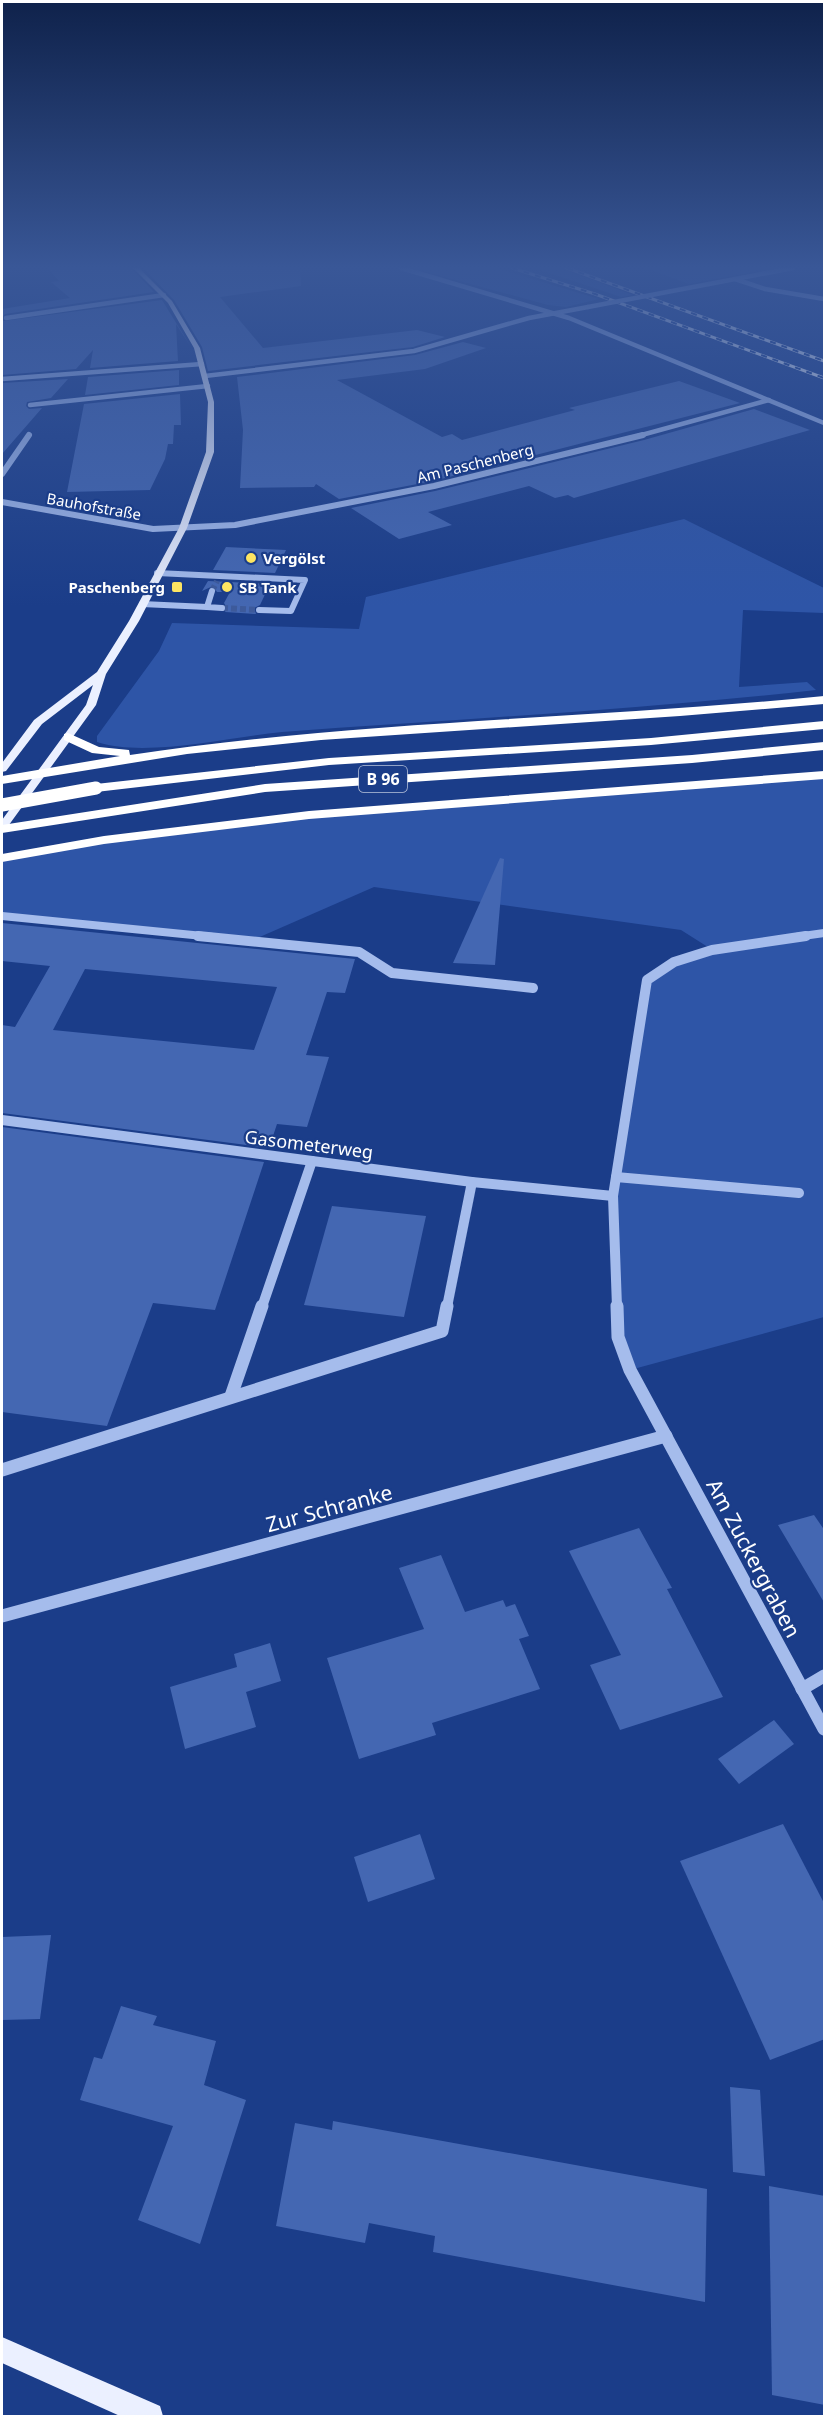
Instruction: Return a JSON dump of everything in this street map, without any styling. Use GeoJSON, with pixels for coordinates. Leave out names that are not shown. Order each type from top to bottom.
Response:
{"type":"FeatureCollection","features":[{"type":"Feature","properties":{"kind":"highway"},"geometry":{"type":"LineString","coordinates":[[2,780],[151,755],[340,735],[667,716],[825,700]]}},
{"type":"Feature","properties":{"kind":"highway","name":"B 96"},"geometry":{"type":"LineString","coordinates":[[2,805],[96,788],[262,768],[362,759],[680,739],[825,725]]}},
{"type":"Feature","properties":{"kind":"highway"},"geometry":{"type":"LineString","coordinates":[[68,737],[96,750],[151,755]]}},
{"type":"Feature","properties":{"kind":"highway","name":"B 96"},"geometry":{"type":"LineString","coordinates":[[2,828],[265,788],[692,759],[825,746]]}},
{"type":"Feature","properties":{"kind":"highway"},"geometry":{"type":"LineString","coordinates":[[2,858],[260,819],[404,805],[708,787],[825,775]]}},
{"type":"Feature","properties":{"kind":"main road"},"geometry":{"type":"LineString","coordinates":[[2,828],[91,705],[101,674],[183,528],[210,452],[211,402],[206,381]]}},
{"type":"Feature","properties":{"kind":"main road"},"geometry":{"type":"LineString","coordinates":[[2,769],[38,722],[101,674]]}},
{"type":"Feature","properties":{"kind":"main road"},"geometry":{"type":"LineString","coordinates":[[2,2350],[150,2416]]}},
{"type":"Feature","properties":{"kind":"street"},"geometry":{"type":"LineString","coordinates":[[722,381],[825,423]]}},
{"type":"Feature","properties":{"kind":"street"},"geometry":{"type":"LineString","coordinates":[[30,405],[208,386]]}},
{"type":"Feature","properties":{"kind":"street","name":"Am Paschenberg"},"geometry":{"type":"LineString","coordinates":[[183,528],[255,522],[387,497],[623,440],[769,400]]}},
{"type":"Feature","properties":{"kind":"street"},"geometry":{"type":"LineString","coordinates":[[2,474],[29,435]]}},
{"type":"Feature","properties":{"kind":"street","name":"Bauhofstraße"},"geometry":{"type":"LineString","coordinates":[[2,502],[153,529],[183,528]]}},
{"type":"Feature","properties":{"kind":"street"},"geometry":{"type":"LineString","coordinates":[[158,573],[218,578],[305,580],[291,611],[260,610]]}},
{"type":"Feature","properties":{"kind":"street"},"geometry":{"type":"LineString","coordinates":[[207,607],[212,591]]}},
{"type":"Feature","properties":{"kind":"street"},"geometry":{"type":"LineString","coordinates":[[142,604],[222,608]]}},
{"type":"Feature","properties":{"kind":"street"},"geometry":{"type":"LineString","coordinates":[[2,916],[359,952],[392,973],[533,988]]}},
{"type":"Feature","properties":{"kind":"street"},"geometry":{"type":"LineString","coordinates":[[666,1436],[630,1370],[618,1337],[613,1196],[647,980],[674,962],[712,950],[825,933]]}},
{"type":"Feature","properties":{"kind":"street","name":"Gasometerweg"},"geometry":{"type":"LineString","coordinates":[[2,1120],[472,1182],[613,1196]]}},
{"type":"Feature","properties":{"kind":"street"},"geometry":{"type":"LineString","coordinates":[[231,1396],[312,1161]]}},
{"type":"Feature","properties":{"kind":"street"},"geometry":{"type":"LineString","coordinates":[[616,1177],[799,1193]]}},
{"type":"Feature","properties":{"kind":"street"},"geometry":{"type":"LineString","coordinates":[[2,1470],[442,1331],[472,1182]]}},
{"type":"Feature","properties":{"kind":"street","name":"Zur Schranke"},"geometry":{"type":"LineString","coordinates":[[2,1616],[666,1436]]}},
{"type":"Feature","properties":{"kind":"street","name":"Am Zuckergraben"},"geometry":{"type":"LineString","coordinates":[[666,1436],[825,1729]]}},
{"type":"Feature","properties":{"kind":"street"},"geometry":{"type":"LineString","coordinates":[[802,1689],[825,1676]]}},
{"type":"Feature","properties":{"kind":"shaded area"},"geometry":{"type":"Polygon","coordinates":[[[684,519],[824,588],[824,613],[743,610],[739,687],[807,682],[816,690],[616,709],[282,732],[163,747],[139,748],[97,742],[97,736],[159,651],[172,623],[359,629],[366,597],[684,519]]]}},
{"type":"Feature","properties":{"kind":"shaded area"},"geometry":{"type":"Polygon","coordinates":[[[824,775],[824,1317],[630,1370],[618,1337],[613,1196],[647,980],[711,949],[681,930],[374,887],[248,942],[2,916],[2,858],[9,856],[260,819],[708,787],[824,775]]]}},
{"type":"Feature","properties":{"kind":"building"},"geometry":{"type":"Polygon","coordinates":[[[66,381],[51,398],[27,402],[26,406],[29,409],[42,408],[2,454],[2,383],[66,381]]]}},
{"type":"Feature","properties":{"kind":"building"},"geometry":{"type":"Polygon","coordinates":[[[87,381],[179,381],[179,385],[85,395],[87,381]]]}},
{"type":"Feature","properties":{"kind":"building"},"geometry":{"type":"Polygon","coordinates":[[[237,381],[339,381],[442,437],[452,434],[462,440],[575,410],[569,408],[679,381],[740,403],[433,481],[339,499],[316,484],[314,487],[240,488],[243,430],[237,381]]]}},
{"type":"Feature","properties":{"kind":"building"},"geometry":{"type":"Polygon","coordinates":[[[180,394],[181,425],[174,425],[173,444],[168,444],[165,459],[150,490],[67,492],[84,404],[180,394]]]}},
{"type":"Feature","properties":{"kind":"building"},"geometry":{"type":"Polygon","coordinates":[[[754,409],[810,430],[574,498],[568,495],[555,498],[529,486],[428,512],[452,525],[399,539],[351,508],[435,491],[644,440],[754,409]]]}},
{"type":"Feature","properties":{"kind":"building","name":"Vergölst"},"geometry":{"type":"Polygon","coordinates":[[[226,547],[286,550],[275,573],[213,570],[226,547]]]}},
{"type":"Feature","properties":{"kind":"building"},"geometry":{"type":"Polygon","coordinates":[[[208,581],[270,584],[260,605],[254,608],[256,614],[225,612],[227,608],[224,603],[230,592],[217,592],[213,586],[202,591],[208,581]]]}},
{"type":"Feature","properties":{"kind":"building"},"geometry":{"type":"Polygon","coordinates":[[[500,858],[504,859],[495,965],[453,963],[500,858]]]}},
{"type":"Feature","properties":{"kind":"building"},"geometry":{"type":"Polygon","coordinates":[[[2,923],[355,959],[345,993],[327,992],[306,1055],[329,1057],[307,1127],[277,1124],[269,1148],[2,1113],[2,1025],[15,1027],[50,966],[2,961],[2,923]],[[85,969],[53,1030],[254,1050],[277,987],[85,969]]]}},
{"type":"Feature","properties":{"kind":"building"},"geometry":{"type":"Polygon","coordinates":[[[2,1127],[264,1162],[215,1310],[153,1303],[107,1426],[2,1412],[2,1127]]]}},
{"type":"Feature","properties":{"kind":"building"},"geometry":{"type":"Polygon","coordinates":[[[332,1206],[426,1216],[404,1317],[304,1305],[332,1206]]]}},
{"type":"Feature","properties":{"kind":"building"},"geometry":{"type":"Polygon","coordinates":[[[814,1515],[825,1531],[825,1604],[778,1525],[814,1515]]]}},
{"type":"Feature","properties":{"kind":"building"},"geometry":{"type":"Polygon","coordinates":[[[639,1528],[672,1588],[667,1589],[723,1697],[620,1730],[590,1665],[621,1655],[569,1551],[639,1528]]]}},
{"type":"Feature","properties":{"kind":"building"},"geometry":{"type":"Polygon","coordinates":[[[441,1555],[465,1612],[503,1600],[506,1607],[515,1604],[529,1636],[519,1639],[540,1689],[432,1723],[436,1735],[359,1759],[327,1658],[424,1629],[399,1568],[441,1555]]]}},
{"type":"Feature","properties":{"kind":"building"},"geometry":{"type":"Polygon","coordinates":[[[270,1643],[281,1681],[246,1692],[256,1727],[185,1749],[170,1687],[237,1667],[234,1654],[270,1643]]]}},
{"type":"Feature","properties":{"kind":"building"},"geometry":{"type":"Polygon","coordinates":[[[774,1720],[794,1744],[739,1784],[718,1759],[774,1720]]]}},
{"type":"Feature","properties":{"kind":"building"},"geometry":{"type":"Polygon","coordinates":[[[783,1824],[825,1905],[825,2039],[770,2060],[680,1861],[783,1824]]]}},
{"type":"Feature","properties":{"kind":"building"},"geometry":{"type":"Polygon","coordinates":[[[420,1834],[435,1879],[368,1902],[354,1857],[420,1834]]]}},
{"type":"Feature","properties":{"kind":"building"},"geometry":{"type":"Polygon","coordinates":[[[51,1935],[40,2019],[2,2020],[2,1937],[51,1935]]]}},
{"type":"Feature","properties":{"kind":"building"},"geometry":{"type":"Polygon","coordinates":[[[121,2006],[157,2016],[153,2025],[216,2041],[204,2085],[246,2100],[200,2244],[138,2220],[173,2126],[80,2100],[94,2057],[102,2059],[121,2006]]]}},
{"type":"Feature","properties":{"kind":"building"},"geometry":{"type":"Polygon","coordinates":[[[730,2087],[760,2090],[765,2176],[733,2172],[730,2087]]]}},
{"type":"Feature","properties":{"kind":"building"},"geometry":{"type":"Polygon","coordinates":[[[333,2121],[707,2189],[705,2302],[433,2252],[435,2236],[369,2223],[365,2243],[276,2226],[295,2123],[332,2130],[333,2121]]]}},
{"type":"Feature","properties":{"kind":"building"},"geometry":{"type":"Polygon","coordinates":[[[769,2186],[825,2196],[825,2405],[772,2395],[769,2186]]]}},
{"type":"Feature","properties":{"kind":"tunnel"},"geometry":{"type":"LineString","coordinates":[[212,591],[217,581]]}},
{"type":"Feature","properties":{"kind":"tunnel"},"geometry":{"type":"LineString","coordinates":[[222,608],[259,610]]}},
{"type":"Feature","properties":{"kind":"place","name":"Vergölst"},"geometry":{"type":"Point","coordinates":[251,558]}},
{"type":"Feature","properties":{"kind":"place","name":"Paschenberg"},"geometry":{"type":"Point","coordinates":[177,587]}},
{"type":"Feature","properties":{"kind":"place","name":"SB Tank"},"geometry":{"type":"Point","coordinates":[227,587]}}]}
